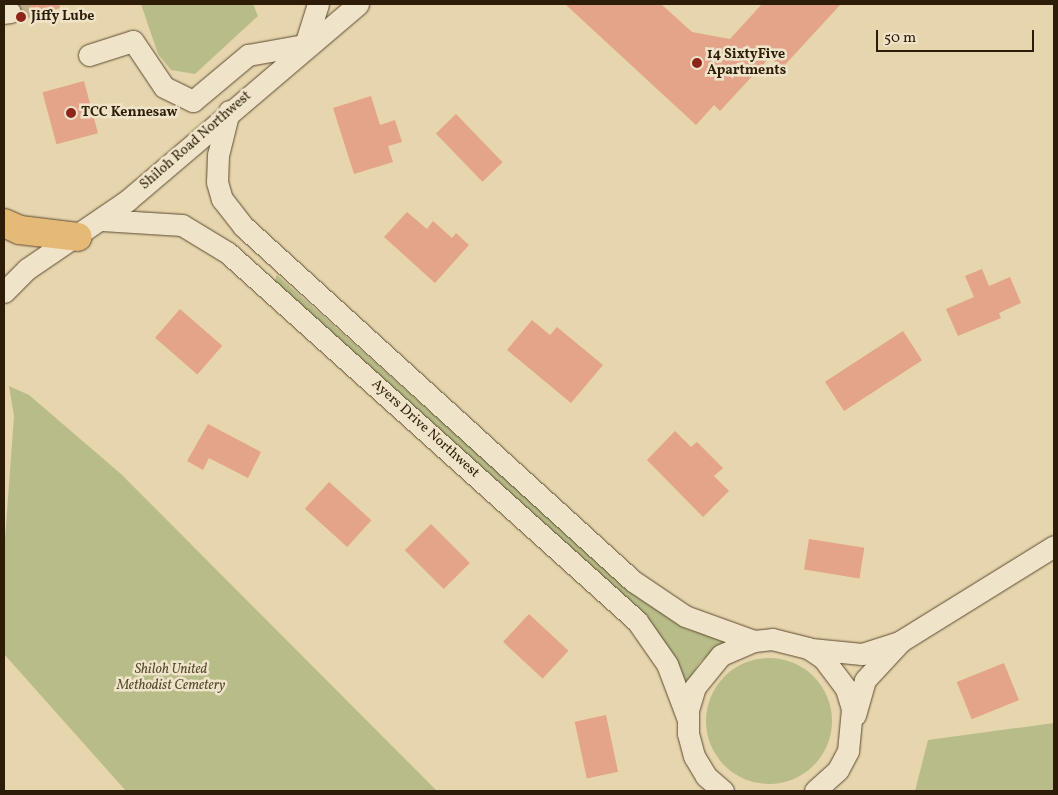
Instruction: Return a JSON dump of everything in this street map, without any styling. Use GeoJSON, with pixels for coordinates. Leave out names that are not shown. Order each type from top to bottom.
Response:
{"type":"FeatureCollection","features":[{"type":"Feature","properties":{"kind":"main road"},"geometry":{"type":"LineString","coordinates":[[4,224],[20,230],[78,237]]}},
{"type":"Feature","properties":{"kind":"street"},"geometry":{"type":"LineString","coordinates":[[89,55],[134,41],[164,87],[192,101],[248,55],[305,45],[318,4]]}},
{"type":"Feature","properties":{"kind":"street","name":"Shiloh Road Northwest"},"geometry":{"type":"LineString","coordinates":[[4,292],[27,269],[102,220],[305,45],[358,4]]}},
{"type":"Feature","properties":{"kind":"street","name":"Ayers Drive Northwest"},"geometry":{"type":"LineString","coordinates":[[229,112],[218,155],[217,182],[222,199],[244,227],[633,581],[685,616],[754,641]]}},
{"type":"Feature","properties":{"kind":"street","name":"Ayers Drive Northwest"},"geometry":{"type":"LineString","coordinates":[[102,220],[182,225],[228,253],[637,620],[667,664],[688,720]]}},
{"type":"Feature","properties":{"kind":"street","name":"Shiloh Road Northwest"},"geometry":{"type":"LineString","coordinates":[[4,274],[27,269]]}},
{"type":"Feature","properties":{"kind":"street"},"geometry":{"type":"LineString","coordinates":[[723,791],[706,776],[694,756],[688,720],[695,687],[708,668],[721,655],[754,641],[772,639],[808,648],[862,654],[901,641],[1054,546]]}},
{"type":"Feature","properties":{"kind":"street"},"geometry":{"type":"LineString","coordinates":[[815,791],[838,770],[853,730],[865,680],[901,641]]}},
{"type":"Feature","properties":{"kind":"street"},"geometry":{"type":"LineString","coordinates":[[808,648],[836,671],[846,689],[853,730]]}},
{"type":"Feature","properties":{"kind":"green space"},"geometry":{"type":"Polygon","coordinates":[[[141,4],[253,4],[258,16],[195,74],[171,70],[158,54],[141,4]]]}},
{"type":"Feature","properties":{"kind":"green space"},"geometry":{"type":"Polygon","coordinates":[[[277,275],[639,598],[687,629],[727,640],[700,662],[683,689],[680,676],[274,282],[277,275]]]}},
{"type":"Feature","properties":{"kind":"green space","name":"Shiloh United Methodist Cemetery"},"geometry":{"type":"Polygon","coordinates":[[[9,386],[29,395],[121,474],[437,791],[126,791],[4,654],[4,553],[14,416],[9,386]]]}},
{"type":"Feature","properties":{"kind":"green space"},"geometry":{"type":"Polygon","coordinates":[[[769,658],[793,663],[813,677],[827,697],[832,721],[827,745],[813,765],[793,779],[769,784],[745,779],[725,765],[711,745],[706,721],[711,697],[725,677],[745,663],[769,658]]]}},
{"type":"Feature","properties":{"kind":"green space"},"geometry":{"type":"Polygon","coordinates":[[[1054,723],[1054,791],[915,791],[928,740],[1054,723]]]}},
{"type":"Feature","properties":{"kind":"building","name":"Jiffy Lube"},"geometry":{"type":"Polygon","coordinates":[[[19,4],[59,4],[60,8],[19,20],[22,10],[19,4]]]}},
{"type":"Feature","properties":{"kind":"building","name":"14 SixtyFive Apartments"},"geometry":{"type":"Polygon","coordinates":[[[565,4],[661,4],[692,32],[730,39],[762,4],[841,4],[782,68],[770,57],[720,111],[714,105],[696,125],[565,4]]]}},
{"type":"Feature","properties":{"kind":"building","name":"TCC Kennesaw"},"geometry":{"type":"Polygon","coordinates":[[[84,81],[98,133],[56,144],[42,92],[84,81]]]}},
{"type":"Feature","properties":{"kind":"building"},"geometry":{"type":"Polygon","coordinates":[[[371,96],[380,125],[395,120],[402,142],[388,146],[393,162],[354,174],[333,108],[371,96]]]}},
{"type":"Feature","properties":{"kind":"building"},"geometry":{"type":"Polygon","coordinates":[[[456,114],[503,162],[482,182],[436,133],[456,114]]]}},
{"type":"Feature","properties":{"kind":"building"},"geometry":{"type":"Polygon","coordinates":[[[407,212],[427,229],[433,221],[452,238],[456,233],[469,245],[435,283],[384,237],[407,212]]]}},
{"type":"Feature","properties":{"kind":"building"},"geometry":{"type":"Polygon","coordinates":[[[982,269],[989,286],[1010,277],[1021,303],[999,313],[1001,318],[958,336],[946,309],[974,297],[965,276],[982,269]]]}},
{"type":"Feature","properties":{"kind":"building"},"geometry":{"type":"Polygon","coordinates":[[[180,309],[222,346],[197,374],[155,338],[180,309]]]}},
{"type":"Feature","properties":{"kind":"building"},"geometry":{"type":"Polygon","coordinates":[[[532,320],[550,335],[557,327],[603,365],[571,403],[507,350],[532,320]]]}},
{"type":"Feature","properties":{"kind":"building"},"geometry":{"type":"Polygon","coordinates":[[[903,331],[922,360],[844,411],[825,382],[903,331]]]}},
{"type":"Feature","properties":{"kind":"building"},"geometry":{"type":"Polygon","coordinates":[[[208,424],[261,452],[248,478],[209,458],[203,470],[187,461],[208,424]]]}},
{"type":"Feature","properties":{"kind":"building"},"geometry":{"type":"Polygon","coordinates":[[[675,431],[691,447],[697,442],[723,468],[714,476],[729,491],[703,517],[647,460],[675,431]]]}},
{"type":"Feature","properties":{"kind":"building"},"geometry":{"type":"Polygon","coordinates":[[[329,482],[371,520],[347,547],[305,509],[329,482]]]}},
{"type":"Feature","properties":{"kind":"building"},"geometry":{"type":"Polygon","coordinates":[[[431,524],[470,563],[444,589],[405,550],[431,524]]]}},
{"type":"Feature","properties":{"kind":"building"},"geometry":{"type":"Polygon","coordinates":[[[809,539],[864,548],[859,578],[804,570],[809,539]]]}},
{"type":"Feature","properties":{"kind":"building"},"geometry":{"type":"Polygon","coordinates":[[[529,614],[568,651],[543,679],[503,642],[529,614]]]}},
{"type":"Feature","properties":{"kind":"building"},"geometry":{"type":"Polygon","coordinates":[[[1004,663],[1019,700],[972,719],[957,682],[1004,663]]]}},
{"type":"Feature","properties":{"kind":"building"},"geometry":{"type":"Polygon","coordinates":[[[606,715],[618,772],[587,778],[575,722],[606,715]]]}},
{"type":"Feature","properties":{"kind":"tunnel"},"geometry":{"type":"LineString","coordinates":[[10,12],[38,4]]}},
{"type":"Feature","properties":{"kind":"place","name":"Jiffy Lube"},"geometry":{"type":"Point","coordinates":[21,17]}},
{"type":"Feature","properties":{"kind":"place","name":"14 SixtyFive Apartments"},"geometry":{"type":"Point","coordinates":[697,63]}},
{"type":"Feature","properties":{"kind":"place","name":"TCC Kennesaw"},"geometry":{"type":"Point","coordinates":[71,113]}}]}
